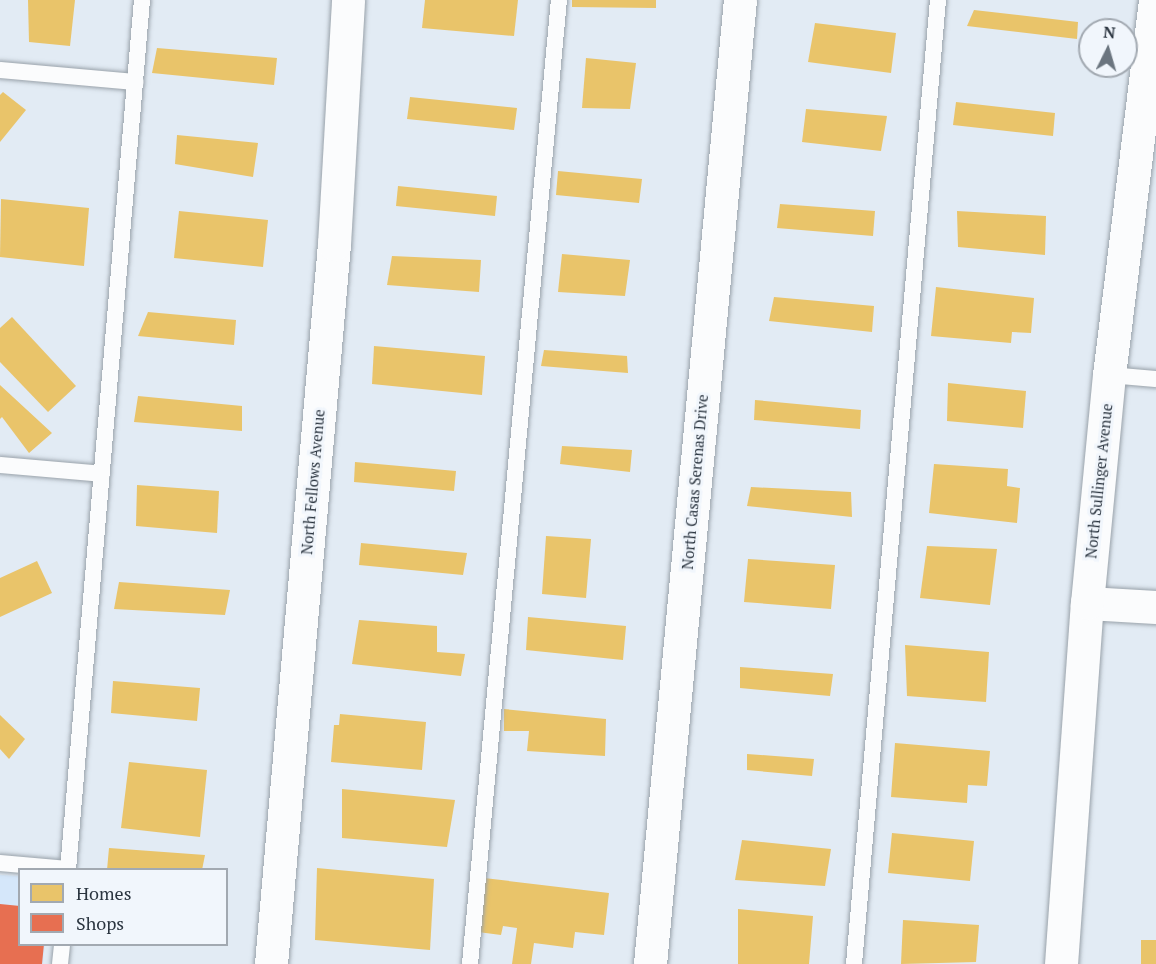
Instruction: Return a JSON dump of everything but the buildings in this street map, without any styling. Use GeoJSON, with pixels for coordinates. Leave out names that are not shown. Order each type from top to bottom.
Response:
{"type":"FeatureCollection","features":[{"type":"Feature","properties":{"kind":"street","name":"North Fellows Avenue"},"geometry":{"type":"LineString","coordinates":[[271,964],[334,244],[348,0]]}},
{"type":"Feature","properties":{"kind":"street","name":"North Casas Serenas Drive"},"geometry":{"type":"LineString","coordinates":[[650,964],[740,0]]}},
{"type":"Feature","properties":{"kind":"street","name":"North Sullinger Avenue"},"geometry":{"type":"LineString","coordinates":[[1061,964],[1087,603],[1109,375],[1146,148],[1155,0]]}},
{"type":"Feature","properties":{"kind":"street"},"geometry":{"type":"LineString","coordinates":[[1087,603],[1156,607]]}},
{"type":"Feature","properties":{"kind":"lane"},"geometry":{"type":"LineString","coordinates":[[68,868],[142,0]]}},
{"type":"Feature","properties":{"kind":"lane"},"geometry":{"type":"LineString","coordinates":[[470,964],[559,0]]}},
{"type":"Feature","properties":{"kind":"lane"},"geometry":{"type":"LineString","coordinates":[[854,964],[938,0]]}},
{"type":"Feature","properties":{"kind":"lane"},"geometry":{"type":"LineString","coordinates":[[0,70],[135,82]]}},
{"type":"Feature","properties":{"kind":"lane"},"geometry":{"type":"LineString","coordinates":[[1109,375],[1156,379]]}},
{"type":"Feature","properties":{"kind":"lane"},"geometry":{"type":"LineString","coordinates":[[0,465],[102,474]]}},
{"type":"Feature","properties":{"kind":"lane"},"geometry":{"type":"LineString","coordinates":[[0,863],[57,868]]}},
{"type":"Feature","properties":{"kind":"lane"},"geometry":{"type":"LineString","coordinates":[[60,964],[62,946]]}},
{"type":"Feature","properties":{"kind":"shaded area"},"geometry":{"type":"Polygon","coordinates":[[[0,875],[18,876],[18,946],[45,946],[43,964],[0,964],[0,875]]]}}]}
